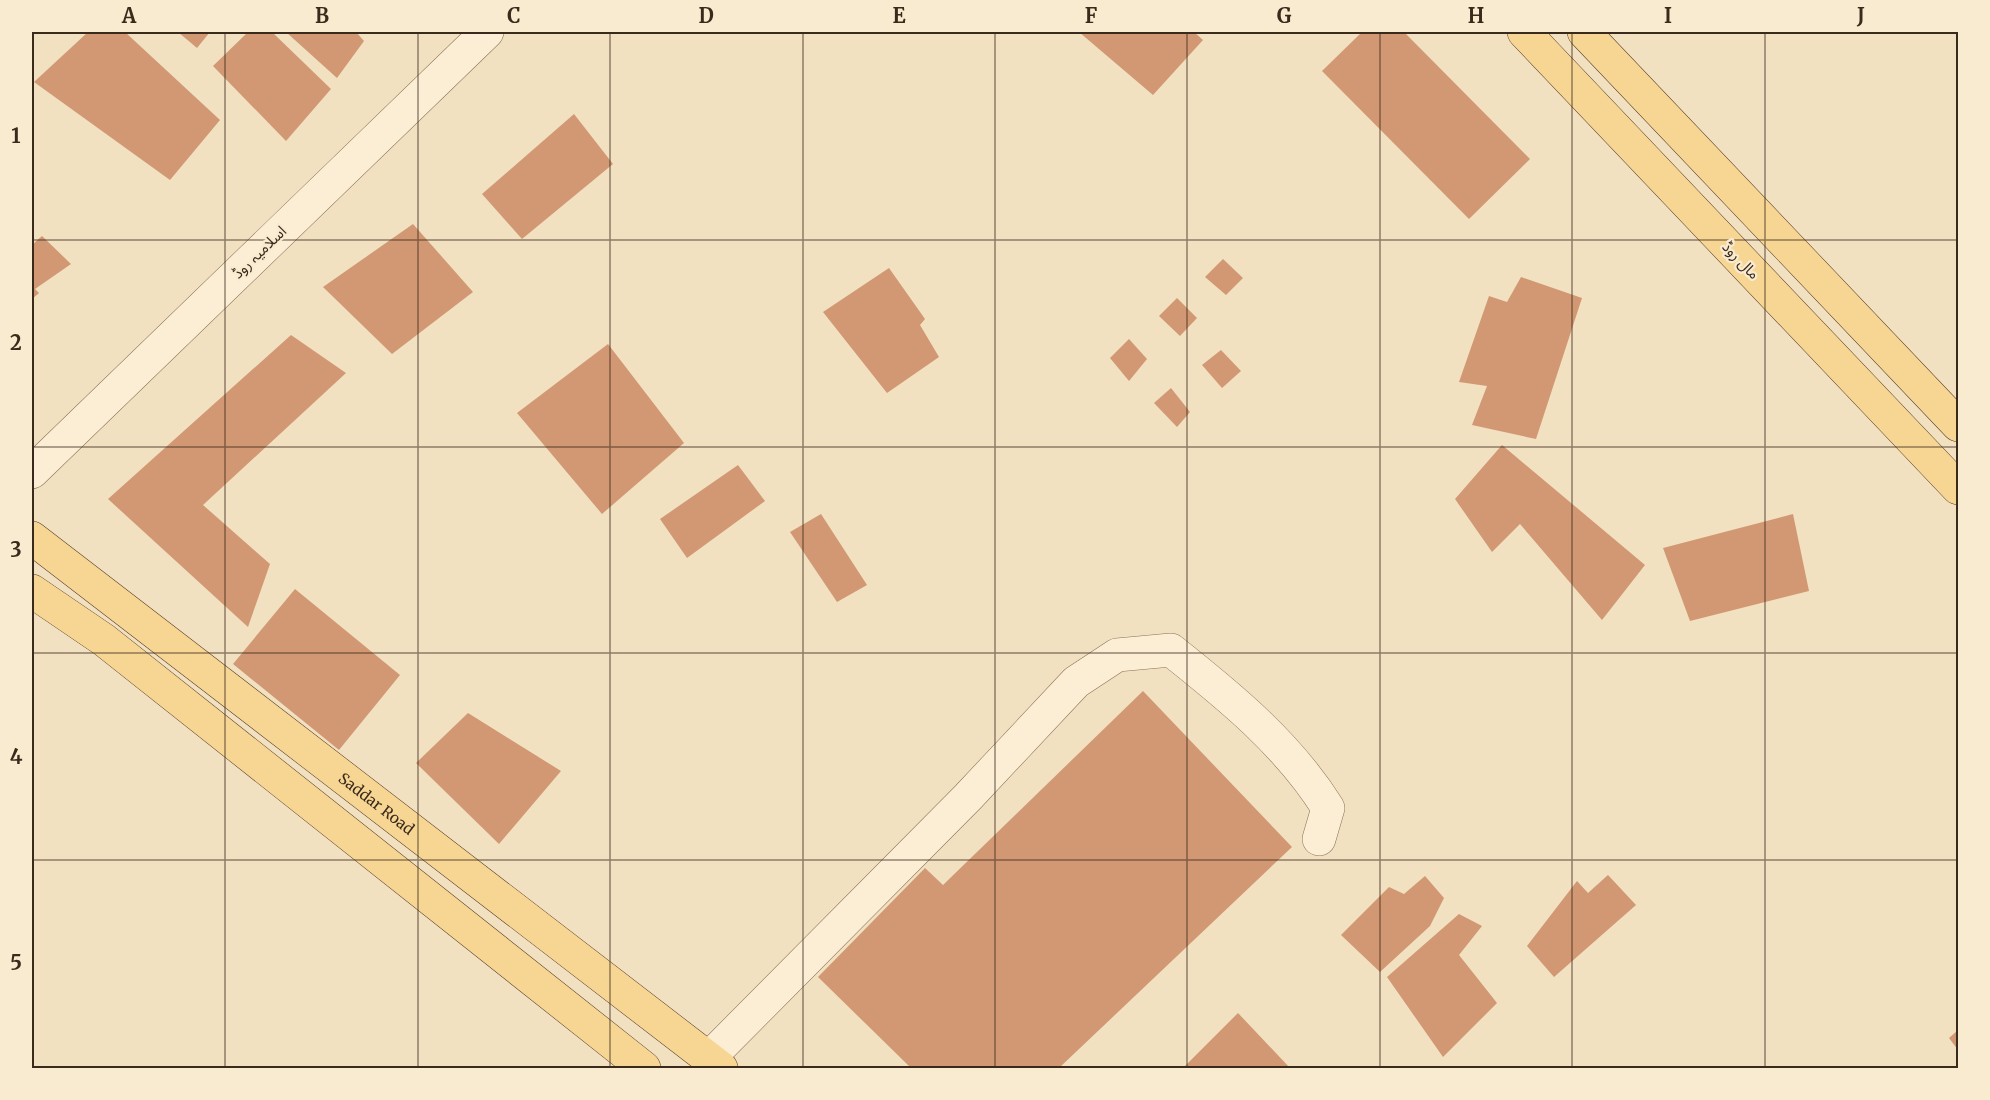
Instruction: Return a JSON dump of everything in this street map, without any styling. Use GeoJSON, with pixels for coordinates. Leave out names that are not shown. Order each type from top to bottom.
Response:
{"type":"FeatureCollection","features":[{"type":"Feature","properties":{"kind":"main road"},"geometry":{"type":"LineString","coordinates":[[1584,32],[1959,425]]}},
{"type":"Feature","properties":{"kind":"main road","name":"مال روڈ"},"geometry":{"type":"LineString","coordinates":[[1535,36],[1959,488]]}},
{"type":"Feature","properties":{"kind":"main road","name":"Saddar Road"},"geometry":{"type":"LineString","coordinates":[[32,538],[715,1063]]}},
{"type":"Feature","properties":{"kind":"main road"},"geometry":{"type":"LineString","coordinates":[[32,591],[104,640],[644,1068]]}},
{"type":"Feature","properties":{"kind":"street","name":"اسلامیہ روڈ"},"geometry":{"type":"LineString","coordinates":[[32,472],[488,32]]}},
{"type":"Feature","properties":{"kind":"street"},"geometry":{"type":"LineString","coordinates":[[715,1063],[1076,682],[1117,655],[1171,650],[1229,696],[1276,741],[1328,808],[1318,839]]}},
{"type":"Feature","properties":{"kind":"building"},"geometry":{"type":"Polygon","coordinates":[[[88,32],[125,32],[220,120],[170,180],[34,82],[88,32]]]}},
{"type":"Feature","properties":{"kind":"building"},"geometry":{"type":"Polygon","coordinates":[[[178,32],[210,32],[197,48],[178,32]]]}},
{"type":"Feature","properties":{"kind":"building"},"geometry":{"type":"Polygon","coordinates":[[[248,32],[272,32],[331,89],[286,141],[213,66],[248,32]]]}},
{"type":"Feature","properties":{"kind":"building"},"geometry":{"type":"Polygon","coordinates":[[[286,32],[356,32],[364,41],[337,78],[286,32]]]}},
{"type":"Feature","properties":{"kind":"building"},"geometry":{"type":"Polygon","coordinates":[[[1079,32],[1194,32],[1203,40],[1153,95],[1079,32]]]}},
{"type":"Feature","properties":{"kind":"building"},"geometry":{"type":"Polygon","coordinates":[[[1362,32],[1404,32],[1530,159],[1469,219],[1322,71],[1362,32]]]}},
{"type":"Feature","properties":{"kind":"building"},"geometry":{"type":"Polygon","coordinates":[[[574,114],[613,164],[522,239],[482,194],[574,114]]]}},
{"type":"Feature","properties":{"kind":"building"},"geometry":{"type":"Polygon","coordinates":[[[413,224],[473,292],[392,354],[323,287],[413,224]]]}},
{"type":"Feature","properties":{"kind":"building"},"geometry":{"type":"Polygon","coordinates":[[[42,236],[71,264],[35,289],[39,293],[32,299],[32,245],[42,236]]]}},
{"type":"Feature","properties":{"kind":"building"},"geometry":{"type":"Polygon","coordinates":[[[1223,259],[1243,278],[1226,295],[1205,277],[1223,259]]]}},
{"type":"Feature","properties":{"kind":"building"},"geometry":{"type":"Polygon","coordinates":[[[889,268],[925,319],[920,325],[939,357],[887,393],[823,312],[889,268]]]}},
{"type":"Feature","properties":{"kind":"building"},"geometry":{"type":"Polygon","coordinates":[[[1521,277],[1582,298],[1536,439],[1472,425],[1487,386],[1459,382],[1489,296],[1507,302],[1521,277]]]}},
{"type":"Feature","properties":{"kind":"building"},"geometry":{"type":"Polygon","coordinates":[[[1177,298],[1197,318],[1180,336],[1159,316],[1177,298]]]}},
{"type":"Feature","properties":{"kind":"building"},"geometry":{"type":"Polygon","coordinates":[[[291,335],[346,373],[203,505],[270,564],[248,627],[108,499],[291,335]]]}},
{"type":"Feature","properties":{"kind":"building"},"geometry":{"type":"Polygon","coordinates":[[[1129,339],[1147,359],[1129,381],[1110,358],[1129,339]]]}},
{"type":"Feature","properties":{"kind":"building"},"geometry":{"type":"Polygon","coordinates":[[[608,344],[684,443],[602,514],[517,413],[608,344]]]}},
{"type":"Feature","properties":{"kind":"building"},"geometry":{"type":"Polygon","coordinates":[[[1221,350],[1241,371],[1222,388],[1202,365],[1221,350]]]}},
{"type":"Feature","properties":{"kind":"building"},"geometry":{"type":"Polygon","coordinates":[[[1171,388],[1190,412],[1177,427],[1154,403],[1171,388]]]}},
{"type":"Feature","properties":{"kind":"building"},"geometry":{"type":"Polygon","coordinates":[[[1502,445],[1645,565],[1602,620],[1520,524],[1492,552],[1455,499],[1502,445]]]}},
{"type":"Feature","properties":{"kind":"building"},"geometry":{"type":"Polygon","coordinates":[[[738,465],[765,501],[687,558],[660,519],[738,465]]]}},
{"type":"Feature","properties":{"kind":"building"},"geometry":{"type":"Polygon","coordinates":[[[821,514],[867,585],[837,602],[790,532],[821,514]]]}},
{"type":"Feature","properties":{"kind":"building"},"geometry":{"type":"Polygon","coordinates":[[[1793,514],[1809,591],[1690,621],[1663,548],[1793,514]]]}},
{"type":"Feature","properties":{"kind":"building"},"geometry":{"type":"Polygon","coordinates":[[[295,589],[400,675],[339,750],[233,664],[295,589]]]}},
{"type":"Feature","properties":{"kind":"building"},"geometry":{"type":"Polygon","coordinates":[[[1143,691],[1292,847],[1059,1068],[911,1068],[818,977],[925,868],[943,885],[1143,691]]]}},
{"type":"Feature","properties":{"kind":"building"},"geometry":{"type":"Polygon","coordinates":[[[468,713],[561,771],[499,844],[416,763],[468,713]]]}},
{"type":"Feature","properties":{"kind":"building"},"geometry":{"type":"Polygon","coordinates":[[[1608,875],[1636,905],[1554,977],[1527,946],[1577,881],[1588,893],[1608,875]]]}},
{"type":"Feature","properties":{"kind":"building"},"geometry":{"type":"Polygon","coordinates":[[[1425,876],[1444,898],[1430,926],[1380,972],[1341,935],[1389,887],[1404,894],[1425,876]]]}},
{"type":"Feature","properties":{"kind":"building"},"geometry":{"type":"Polygon","coordinates":[[[1459,914],[1482,926],[1459,955],[1497,1003],[1443,1057],[1387,977],[1459,914]]]}},
{"type":"Feature","properties":{"kind":"building"},"geometry":{"type":"Polygon","coordinates":[[[1238,1013],[1290,1068],[1183,1068],[1238,1013]]]}},
{"type":"Feature","properties":{"kind":"building"},"geometry":{"type":"Polygon","coordinates":[[[1958,1030],[1958,1050],[1949,1038],[1958,1030]]]}}]}
